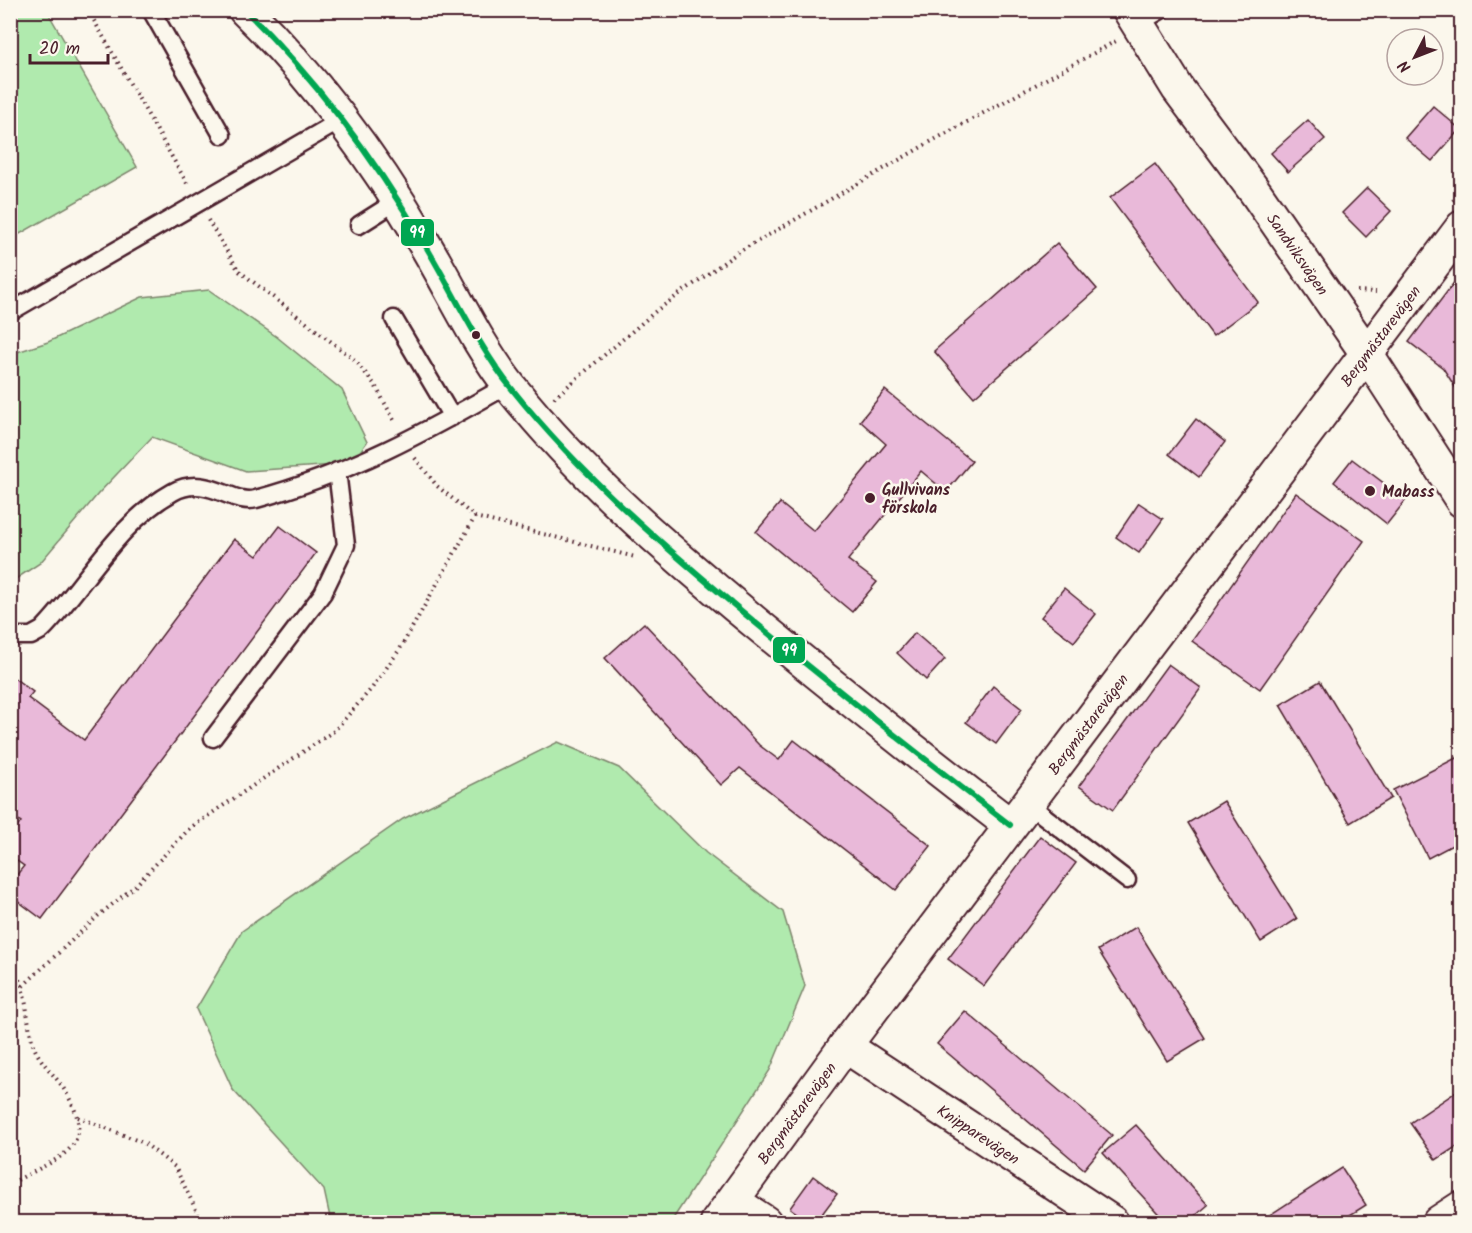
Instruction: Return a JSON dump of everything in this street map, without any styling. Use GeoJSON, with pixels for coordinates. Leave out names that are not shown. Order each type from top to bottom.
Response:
{"type":"FeatureCollection","features":[{"type":"Feature","properties":{"kind":"street"},"geometry":{"type":"LineString","coordinates":[[245,10],[283,47],[343,119],[397,201],[508,385],[559,445],[664,547],[873,720],[1018,814]]}},
{"type":"Feature","properties":{"kind":"street","name":"Sandviksvägen"},"geometry":{"type":"LineString","coordinates":[[1142,15],[1178,88],[1256,193],[1367,354],[1461,501]]}},
{"type":"Feature","properties":{"kind":"street","name":"Bergmästarevägen"},"geometry":{"type":"LineString","coordinates":[[725,1212],[1018,814],[1461,227]]}},
{"type":"Feature","properties":{"kind":"street","name":"Knipparevägen"},"geometry":{"type":"LineString","coordinates":[[845,1046],[1112,1222]]}},
{"type":"Feature","properties":{"kind":"street"},"geometry":{"type":"LineString","coordinates":[[1439,1222],[1461,1207]]}},
{"type":"Feature","properties":{"kind":"street"},"geometry":{"type":"LineString","coordinates":[[725,1212],[765,1222]]}},
{"type":"Feature","properties":{"kind":"lane"},"geometry":{"type":"LineString","coordinates":[[151,10],[222,135]]}},
{"type":"Feature","properties":{"kind":"lane"},"geometry":{"type":"LineString","coordinates":[[10,312],[343,119]]}},
{"type":"Feature","properties":{"kind":"lane"},"geometry":{"type":"LineString","coordinates":[[359,225],[397,201]]}},
{"type":"Feature","properties":{"kind":"lane"},"geometry":{"type":"LineString","coordinates":[[394,319],[452,417]]}},
{"type":"Feature","properties":{"kind":"lane"},"geometry":{"type":"LineString","coordinates":[[10,636],[31,636],[42,630],[120,537],[151,507],[176,490],[201,485],[253,501],[406,443],[508,385]]}},
{"type":"Feature","properties":{"kind":"lane"},"geometry":{"type":"LineString","coordinates":[[213,738],[323,593],[346,544],[337,471]]}},
{"type":"Feature","properties":{"kind":"lane"},"geometry":{"type":"LineString","coordinates":[[1018,814],[1127,880]]}},
{"type":"Feature","properties":{"kind":"path"},"geometry":{"type":"LineString","coordinates":[[88,10],[239,271],[355,360],[375,385],[406,443],[437,486],[475,517],[630,557],[664,547]]}},
{"type":"Feature","properties":{"kind":"path"},"geometry":{"type":"LineString","coordinates":[[534,417],[656,311],[737,253],[932,141],[1114,42],[1142,15]]}},
{"type":"Feature","properties":{"kind":"path"},"geometry":{"type":"LineString","coordinates":[[22,986],[98,916],[135,886],[190,828],[334,731],[372,688],[400,649],[475,517]]}},
{"type":"Feature","properties":{"kind":"path"},"geometry":{"type":"LineString","coordinates":[[10,964],[22,986],[33,1044],[41,1060],[62,1086],[78,1117],[80,1135],[74,1145],[10,1184]]}},
{"type":"Feature","properties":{"kind":"path"},"geometry":{"type":"LineString","coordinates":[[78,1117],[144,1143],[175,1167],[202,1222]]}},
{"type":"Feature","properties":{"kind":"green space"},"geometry":{"type":"Polygon","coordinates":[[[11,10],[47,11],[137,167],[11,239],[11,10]]]}},
{"type":"Feature","properties":{"kind":"green space"},"geometry":{"type":"Polygon","coordinates":[[[209,290],[277,337],[342,390],[367,442],[351,464],[246,471],[152,437],[98,494],[40,563],[11,582],[11,354],[48,342],[142,297],[209,290]]]}},
{"type":"Feature","properties":{"kind":"green space"},"geometry":{"type":"Polygon","coordinates":[[[558,742],[619,768],[706,853],[783,912],[805,986],[770,1070],[671,1222],[331,1222],[324,1190],[233,1090],[196,1009],[242,931],[403,819],[558,742]]]}},
{"type":"Feature","properties":{"kind":"building"},"geometry":{"type":"Polygon","coordinates":[[[1433,106],[1460,129],[1432,161],[1405,138],[1433,106]]]}},
{"type":"Feature","properties":{"kind":"building"},"geometry":{"type":"Polygon","coordinates":[[[1308,120],[1325,139],[1288,172],[1271,153],[1308,120]]]}},
{"type":"Feature","properties":{"kind":"building"},"geometry":{"type":"Polygon","coordinates":[[[1155,164],[1258,302],[1213,336],[1110,198],[1155,164]]]}},
{"type":"Feature","properties":{"kind":"building"},"geometry":{"type":"Polygon","coordinates":[[[1367,188],[1391,211],[1366,237],[1342,213],[1367,188]]]}},
{"type":"Feature","properties":{"kind":"building"},"geometry":{"type":"Polygon","coordinates":[[[1057,243],[1097,289],[974,397],[934,351],[1057,243]]]}},
{"type":"Feature","properties":{"kind":"building"},"geometry":{"type":"Polygon","coordinates":[[[1462,272],[1462,398],[1443,368],[1409,342],[1462,272]]]}},
{"type":"Feature","properties":{"kind":"building","name":"Gullvivans förskola"},"geometry":{"type":"Polygon","coordinates":[[[885,390],[972,461],[946,492],[921,471],[848,560],[877,582],[852,612],[756,532],[780,503],[814,531],[886,444],[860,421],[885,390]]]}},
{"type":"Feature","properties":{"kind":"building"},"geometry":{"type":"Polygon","coordinates":[[[1196,419],[1225,442],[1199,477],[1169,454],[1196,419]]]}},
{"type":"Feature","properties":{"kind":"building","name":"Mabass"},"geometry":{"type":"Polygon","coordinates":[[[1352,459],[1406,500],[1387,524],[1334,482],[1352,459]]]}},
{"type":"Feature","properties":{"kind":"building"},"geometry":{"type":"Polygon","coordinates":[[[1296,493],[1364,541],[1260,689],[1192,641],[1296,493]]]}},
{"type":"Feature","properties":{"kind":"building"},"geometry":{"type":"Polygon","coordinates":[[[1139,503],[1163,519],[1139,553],[1116,537],[1139,503]]]}},
{"type":"Feature","properties":{"kind":"building"},"geometry":{"type":"Polygon","coordinates":[[[280,526],[316,553],[42,919],[10,895],[10,883],[24,866],[10,856],[10,837],[21,822],[10,814],[10,675],[33,692],[28,698],[84,740],[234,539],[257,556],[280,526]]]}},
{"type":"Feature","properties":{"kind":"building"},"geometry":{"type":"Polygon","coordinates":[[[1064,588],[1096,614],[1074,642],[1041,617],[1064,588]]]}},
{"type":"Feature","properties":{"kind":"building"},"geometry":{"type":"Polygon","coordinates":[[[644,623],[759,745],[779,760],[794,740],[931,846],[896,890],[740,768],[721,785],[605,658],[644,623]]]}},
{"type":"Feature","properties":{"kind":"building"},"geometry":{"type":"Polygon","coordinates":[[[915,633],[945,659],[926,680],[897,653],[915,633]]]}},
{"type":"Feature","properties":{"kind":"building"},"geometry":{"type":"Polygon","coordinates":[[[1168,664],[1201,688],[1113,810],[1079,786],[1168,664]]]}},
{"type":"Feature","properties":{"kind":"building"},"geometry":{"type":"Polygon","coordinates":[[[1320,681],[1391,798],[1350,823],[1280,705],[1320,681]]]}},
{"type":"Feature","properties":{"kind":"building"},"geometry":{"type":"Polygon","coordinates":[[[993,686],[1022,709],[996,744],[966,722],[993,686]]]}},
{"type":"Feature","properties":{"kind":"building"},"geometry":{"type":"Polygon","coordinates":[[[1462,755],[1462,840],[1428,858],[1393,790],[1462,755]]]}},
{"type":"Feature","properties":{"kind":"building"},"geometry":{"type":"Polygon","coordinates":[[[1224,801],[1297,919],[1261,942],[1188,823],[1224,801]]]}},
{"type":"Feature","properties":{"kind":"building"},"geometry":{"type":"Polygon","coordinates":[[[1040,836],[1076,863],[984,986],[948,959],[1040,836]]]}},
{"type":"Feature","properties":{"kind":"building"},"geometry":{"type":"Polygon","coordinates":[[[1136,927],[1205,1038],[1167,1061],[1098,950],[1136,927]]]}},
{"type":"Feature","properties":{"kind":"building"},"geometry":{"type":"Polygon","coordinates":[[[965,1011],[1112,1135],[1084,1169],[937,1044],[965,1011]]]}},
{"type":"Feature","properties":{"kind":"building"},"geometry":{"type":"Polygon","coordinates":[[[1462,1088],[1462,1143],[1436,1160],[1410,1123],[1462,1088]]]}},
{"type":"Feature","properties":{"kind":"building"},"geometry":{"type":"Polygon","coordinates":[[[1136,1125],[1208,1205],[1188,1222],[1166,1222],[1103,1153],[1136,1125]]]}},
{"type":"Feature","properties":{"kind":"building"},"geometry":{"type":"Polygon","coordinates":[[[1342,1168],[1366,1205],[1339,1222],[1259,1222],[1342,1168]]]}},
{"type":"Feature","properties":{"kind":"building"},"geometry":{"type":"Polygon","coordinates":[[[813,1176],[837,1194],[816,1222],[809,1222],[790,1208],[813,1176]]]}},
{"type":"Feature","properties":{"kind":"transit line","name":"99"},"geometry":{"type":"LineString","coordinates":[[245,10],[320,92],[364,150],[405,211],[499,372],[539,422],[568,453],[628,512],[724,597],[1010,825]]}},
{"type":"Feature","properties":{"kind":"place","name":"Mabass"},"geometry":{"type":"Point","coordinates":[1370,491]}},
{"type":"Feature","properties":{"kind":"place","name":"Gullvivans förskola"},"geometry":{"type":"Point","coordinates":[870,498]}}]}
